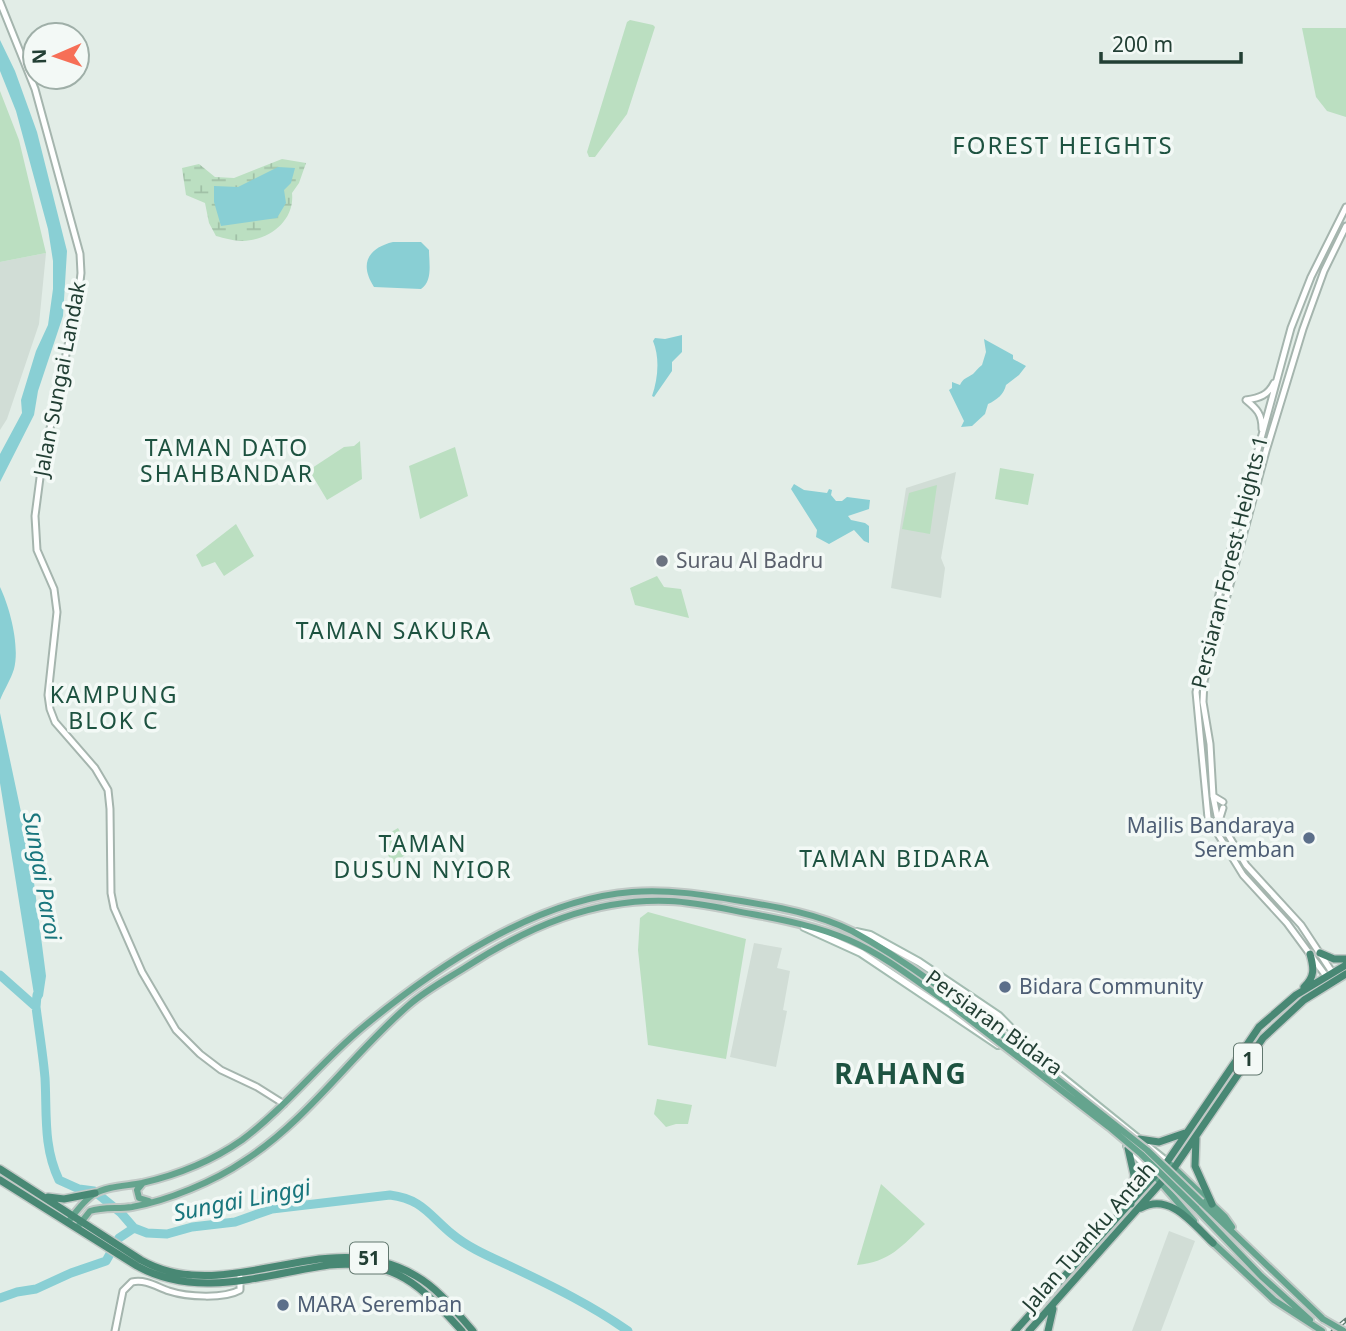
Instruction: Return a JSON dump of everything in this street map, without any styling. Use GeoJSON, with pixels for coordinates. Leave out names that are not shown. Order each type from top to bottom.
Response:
{"type":"FeatureCollection","features":[{"type":"Feature","properties":{"kind":"highway"},"geometry":{"type":"LineString","coordinates":[[1296,995],[1313,975],[1314,967],[1310,954]]}},
{"type":"Feature","properties":{"kind":"highway"},"geometry":{"type":"LineString","coordinates":[[1320,954],[1334,959],[1346,959]]}},
{"type":"Feature","properties":{"kind":"highway","name":"1"},"geometry":{"type":"LineString","coordinates":[[1167,1162],[1259,1027],[1296,995],[1346,965]]}},
{"type":"Feature","properties":{"kind":"highway","name":"1"},"geometry":{"type":"LineString","coordinates":[[1174,1167],[1263,1038],[1304,1000],[1346,974]]}},
{"type":"Feature","properties":{"kind":"highway"},"geometry":{"type":"LineString","coordinates":[[1139,1139],[1166,1141],[1189,1131]]}},
{"type":"Feature","properties":{"kind":"highway"},"geometry":{"type":"LineString","coordinates":[[1196,1137],[1195,1166],[1212,1205]]}},
{"type":"Feature","properties":{"kind":"highway"},"geometry":{"type":"LineString","coordinates":[[1128,1147],[1134,1175],[1130,1205]]}},
{"type":"Feature","properties":{"kind":"highway","name":"Jalan Tuanku Antah"},"geometry":{"type":"LineString","coordinates":[[1031,1330],[1137,1210],[1167,1162]]}},
{"type":"Feature","properties":{"kind":"highway","name":"Jalan Tuanku Antah"},"geometry":{"type":"LineString","coordinates":[[1015,1331],[1130,1205],[1174,1167]]}},
{"type":"Feature","properties":{"kind":"highway","name":"51"},"geometry":{"type":"LineString","coordinates":[[0,1169],[71,1219]]}},
{"type":"Feature","properties":{"kind":"highway","name":"51"},"geometry":{"type":"LineString","coordinates":[[0,1180],[126,1253],[148,1272],[170,1281],[209,1284],[319,1258],[347,1256],[375,1259],[402,1269],[427,1283],[473,1331]]}},
{"type":"Feature","properties":{"kind":"highway"},"geometry":{"type":"LineString","coordinates":[[0,1186],[15,1190]]}},
{"type":"Feature","properties":{"kind":"highway"},"geometry":{"type":"LineString","coordinates":[[37,1193],[65,1199],[95,1193]]}},
{"type":"Feature","properties":{"kind":"highway"},"geometry":{"type":"LineString","coordinates":[[1137,1210],[1151,1204],[1164,1203],[1171,1206],[1213,1243]]}},
{"type":"Feature","properties":{"kind":"highway","name":"51"},"geometry":{"type":"LineString","coordinates":[[240,1276],[348,1263],[373,1265],[411,1281],[432,1298],[462,1331]]}},
{"type":"Feature","properties":{"kind":"highway"},"geometry":{"type":"LineString","coordinates":[[1048,1331],[1056,1302]]}},
{"type":"Feature","properties":{"kind":"main road","name":"Persiaran Bidara"},"geometry":{"type":"LineString","coordinates":[[95,1193],[169,1176],[219,1154],[241,1140],[284,1104],[321,1064],[362,1028],[445,966],[499,934],[541,914],[578,901],[631,892],[684,892],[783,909],[882,941],[919,962],[999,1016],[1047,1065],[1167,1162]]}},
{"type":"Feature","properties":{"kind":"main road","name":"Persiaran Bidara"},"geometry":{"type":"LineString","coordinates":[[79,1224],[90,1211],[132,1207],[151,1202],[195,1186],[243,1162],[270,1143],[368,1041],[412,1003],[504,942],[549,921],[586,909],[645,900],[707,905],[796,924],[822,930],[859,946],[895,966],[952,1006],[1110,1127],[1199,1205]]}},
{"type":"Feature","properties":{"kind":"main road","name":"Persiaran Bidara"},"geometry":{"type":"LineString","coordinates":[[796,924],[861,953],[917,988],[1027,1067],[1128,1147],[1158,1179]]}},
{"type":"Feature","properties":{"kind":"main road","name":"Persiaran Bidara"},"geometry":{"type":"LineString","coordinates":[[851,931],[953,998],[1013,1044],[1147,1150],[1199,1205]]}},
{"type":"Feature","properties":{"kind":"main road"},"geometry":{"type":"LineString","coordinates":[[1145,1166],[1153,1163],[1153,1150]]}},
{"type":"Feature","properties":{"kind":"main road"},"geometry":{"type":"LineString","coordinates":[[1167,1162],[1225,1217],[1241,1241]]}},
{"type":"Feature","properties":{"kind":"main road"},"geometry":{"type":"LineString","coordinates":[[1158,1179],[1213,1243],[1274,1300],[1322,1331]]}},
{"type":"Feature","properties":{"kind":"main road"},"geometry":{"type":"LineString","coordinates":[[144,1183],[137,1190],[139,1198],[151,1202]]}},
{"type":"Feature","properties":{"kind":"main road"},"geometry":{"type":"LineString","coordinates":[[1179,1203],[1180,1189],[1192,1185]]}},
{"type":"Feature","properties":{"kind":"main road"},"geometry":{"type":"LineString","coordinates":[[71,1219],[95,1193]]}},
{"type":"Feature","properties":{"kind":"main road"},"geometry":{"type":"LineString","coordinates":[[1199,1205],[1241,1241],[1323,1320],[1344,1331]]}},
{"type":"Feature","properties":{"kind":"main road"},"geometry":{"type":"LineString","coordinates":[[1199,1205],[1261,1276],[1322,1331]]}},
{"type":"Feature","properties":{"kind":"main road","name":"Jalan Tuanku Antah"},"geometry":{"type":"LineString","coordinates":[[1023,1323],[1031,1330]]}},
{"type":"Feature","properties":{"kind":"street","name":"Jalan Sungai Landak"},"geometry":{"type":"LineString","coordinates":[[0,2],[35,89],[80,254],[78,299],[38,488],[35,531],[37,550],[54,589],[57,612],[48,695],[50,709],[55,722],[94,768],[108,790],[111,893],[117,916],[142,972],[178,1034],[221,1070],[257,1087],[284,1104]]}},
{"type":"Feature","properties":{"kind":"street","name":"Persiaran Forest Heights 1"},"geometry":{"type":"LineString","coordinates":[[1329,974],[1254,888],[1208,818],[1195,699],[1196,682],[1299,305],[1346,207]]}},
{"type":"Feature","properties":{"kind":"street","name":"Persiaran Forest Heights 1"},"geometry":{"type":"LineString","coordinates":[[1329,974],[1320,954],[1291,913],[1246,866],[1219,821],[1213,796],[1210,744],[1203,695],[1204,681],[1266,451],[1303,329],[1324,271],[1346,226]]}},
{"type":"Feature","properties":{"kind":"street"},"geometry":{"type":"LineString","coordinates":[[1262,436],[1262,419],[1258,410],[1247,400],[1266,395],[1278,377]]}},
{"type":"Feature","properties":{"kind":"street"},"geometry":{"type":"LineString","coordinates":[[1213,796],[1223,805],[1219,821]]}},
{"type":"Feature","properties":{"kind":"street"},"geometry":{"type":"LineString","coordinates":[[115,1331],[123,1291],[132,1282],[146,1282],[177,1293],[196,1296],[235,1293],[240,1290],[240,1276]]}},
{"type":"Feature","properties":{"kind":"shaded area"},"geometry":{"type":"Polygon","coordinates":[[[46,253],[39,324],[7,419],[0,430],[0,262],[46,253]]]}},
{"type":"Feature","properties":{"kind":"shaded area"},"geometry":{"type":"Polygon","coordinates":[[[956,472],[941,558],[945,568],[941,598],[891,588],[906,488],[956,472]]]}},
{"type":"Feature","properties":{"kind":"shaded area"},"geometry":{"type":"Polygon","coordinates":[[[754,943],[782,948],[777,968],[790,971],[783,1010],[787,1011],[776,1067],[730,1057],[754,943]]]}},
{"type":"Feature","properties":{"kind":"shaded area"},"geometry":{"type":"Polygon","coordinates":[[[1169,1231],[1195,1241],[1161,1331],[1132,1331],[1169,1231]]]}},
{"type":"Feature","properties":{"kind":"green space"},"geometry":{"type":"Polygon","coordinates":[[[630,20],[655,27],[627,114],[595,157],[589,157],[587,152],[627,22],[630,20]]]}},
{"type":"Feature","properties":{"kind":"green space"},"geometry":{"type":"Polygon","coordinates":[[[1302,28],[1346,28],[1346,117],[1327,111],[1316,97],[1302,28]]]}},
{"type":"Feature","properties":{"kind":"green space"},"geometry":{"type":"Polygon","coordinates":[[[0,91],[19,140],[46,253],[0,262],[0,91]]]}},
{"type":"Feature","properties":{"kind":"green space"},"geometry":{"type":"Polygon","coordinates":[[[282,159],[306,163],[299,183],[292,193],[292,203],[285,220],[262,237],[243,241],[216,236],[209,223],[205,203],[186,195],[182,168],[199,164],[215,177],[234,178],[282,159]]]}},
{"type":"Feature","properties":{"kind":"green space"},"geometry":{"type":"Polygon","coordinates":[[[360,441],[362,479],[327,500],[309,470],[344,447],[354,446],[360,441]]]}},
{"type":"Feature","properties":{"kind":"green space"},"geometry":{"type":"Polygon","coordinates":[[[455,447],[468,496],[420,519],[409,466],[455,447]]]}},
{"type":"Feature","properties":{"kind":"green space"},"geometry":{"type":"Polygon","coordinates":[[[1000,468],[1034,474],[1028,505],[995,499],[1000,468]]]}},
{"type":"Feature","properties":{"kind":"green space"},"geometry":{"type":"Polygon","coordinates":[[[937,485],[930,534],[902,529],[909,493],[937,485]]]}},
{"type":"Feature","properties":{"kind":"green space"},"geometry":{"type":"Polygon","coordinates":[[[236,524],[254,556],[224,576],[215,562],[202,567],[196,555],[236,524]]]}},
{"type":"Feature","properties":{"kind":"green space"},"geometry":{"type":"Polygon","coordinates":[[[657,576],[664,587],[681,589],[689,618],[635,605],[630,588],[657,576]]]}},
{"type":"Feature","properties":{"kind":"green space"},"geometry":{"type":"Polygon","coordinates":[[[398,828],[411,851],[392,864],[381,838],[398,828]]]}},
{"type":"Feature","properties":{"kind":"green space"},"geometry":{"type":"Polygon","coordinates":[[[648,912],[746,939],[726,1059],[648,1045],[638,950],[640,918],[648,912]]]}},
{"type":"Feature","properties":{"kind":"green space"},"geometry":{"type":"Polygon","coordinates":[[[657,1099],[692,1105],[688,1124],[666,1127],[654,1114],[657,1099]]]}},
{"type":"Feature","properties":{"kind":"green space"},"geometry":{"type":"Polygon","coordinates":[[[881,1184],[925,1224],[887,1257],[857,1265],[881,1184]]]}},
{"type":"Feature","properties":{"kind":"water"},"geometry":{"type":"Polygon","coordinates":[[[0,40],[15,71],[37,132],[67,251],[63,316],[38,391],[34,415],[0,482],[0,454],[22,413],[21,400],[36,351],[48,325],[53,289],[53,261],[48,229],[16,111],[0,71],[0,40]]]}},
{"type":"Feature","properties":{"kind":"water"},"geometry":{"type":"Polygon","coordinates":[[[278,167],[295,168],[291,183],[284,190],[286,203],[277,218],[221,226],[214,202],[214,186],[238,187],[278,167]]]}},
{"type":"Feature","properties":{"kind":"water"},"geometry":{"type":"Polygon","coordinates":[[[393,242],[421,242],[429,250],[429,277],[421,289],[374,287],[369,279],[368,258],[377,248],[393,242]]]}},
{"type":"Feature","properties":{"kind":"water"},"geometry":{"type":"Polygon","coordinates":[[[682,335],[682,352],[672,362],[672,371],[654,397],[657,361],[653,341],[655,338],[682,335]]]}},
{"type":"Feature","properties":{"kind":"water"},"geometry":{"type":"Polygon","coordinates":[[[984,339],[1013,355],[1013,359],[1026,366],[1006,385],[1000,396],[988,404],[985,414],[972,426],[961,427],[964,421],[949,390],[952,388],[952,382],[960,385],[982,365],[986,352],[984,339]]]}},
{"type":"Feature","properties":{"kind":"water"},"geometry":{"type":"Polygon","coordinates":[[[794,484],[804,490],[827,493],[829,489],[832,490],[831,495],[836,501],[847,497],[870,500],[869,509],[848,516],[851,520],[869,526],[869,543],[854,530],[829,544],[816,537],[817,530],[791,489],[794,484]]]}},
{"type":"Feature","properties":{"kind":"water"},"geometry":{"type":"Polygon","coordinates":[[[0,587],[15,638],[16,660],[0,700],[0,587]]]}},
{"type":"Feature","properties":{"kind":"water"},"geometry":{"type":"Polygon","coordinates":[[[0,713],[31,859],[46,976],[43,996],[36,1007],[0,783],[0,713]]]}},
{"type":"Feature","properties":{"kind":"waterway"},"geometry":{"type":"LineString","coordinates":[[0,975],[36,1007]]}},
{"type":"Feature","properties":{"kind":"waterway","name":"Sungai Linggi"},"geometry":{"type":"LineString","coordinates":[[37,995],[48,1142],[54,1168],[59,1180],[79,1189],[94,1191],[121,1213],[134,1228],[147,1233],[167,1234],[192,1227],[235,1222],[272,1209],[390,1195],[401,1197],[418,1204],[466,1244],[572,1297],[628,1331]]}},
{"type":"Feature","properties":{"kind":"waterway"},"geometry":{"type":"LineString","coordinates":[[0,1298],[36,1289],[106,1261],[119,1238],[134,1228]]}},
{"type":"Feature","properties":{"kind":"railway"},"geometry":{"type":"LineString","coordinates":[[1333,1331],[1346,1320]]}},
{"type":"Feature","properties":{"kind":"place","name":"Surau Al Badru"},"geometry":{"type":"Point","coordinates":[662,561]}},
{"type":"Feature","properties":{"kind":"place","name":"Majlis Bandaraya Seremban"},"geometry":{"type":"Point","coordinates":[1309,838]}},
{"type":"Feature","properties":{"kind":"place","name":"Bidara Community"},"geometry":{"type":"Point","coordinates":[1005,987]}},
{"type":"Feature","properties":{"kind":"place","name":"MARA Seremban"},"geometry":{"type":"Point","coordinates":[283,1305]}},
{"type":"Feature","properties":{"kind":"district","name":"FOREST HEIGHTS"},"geometry":{"type":"Point","coordinates":[1063,146]}},
{"type":"Feature","properties":{"kind":"district","name":"TAMAN DATO SHAHBANDAR"},"geometry":{"type":"Point","coordinates":[227,461]}},
{"type":"Feature","properties":{"kind":"district","name":"TAMAN SAKURA"},"geometry":{"type":"Point","coordinates":[394,631]}},
{"type":"Feature","properties":{"kind":"district","name":"KAMPUNG BLOK C"},"geometry":{"type":"Point","coordinates":[114,708]}},
{"type":"Feature","properties":{"kind":"district","name":"TAMAN DUSUN NYIOR"},"geometry":{"type":"Point","coordinates":[423,857]}},
{"type":"Feature","properties":{"kind":"district","name":"TAMAN BIDARA"},"geometry":{"type":"Point","coordinates":[895,859]}},
{"type":"Feature","properties":{"kind":"district","name":"RAHANG"},"geometry":{"type":"Point","coordinates":[901,1074]}},
{"type":"Feature","properties":{"kind":"water label","name":"Sungai Paroi"},"geometry":{"type":"Point","coordinates":[42,876]}}]}
